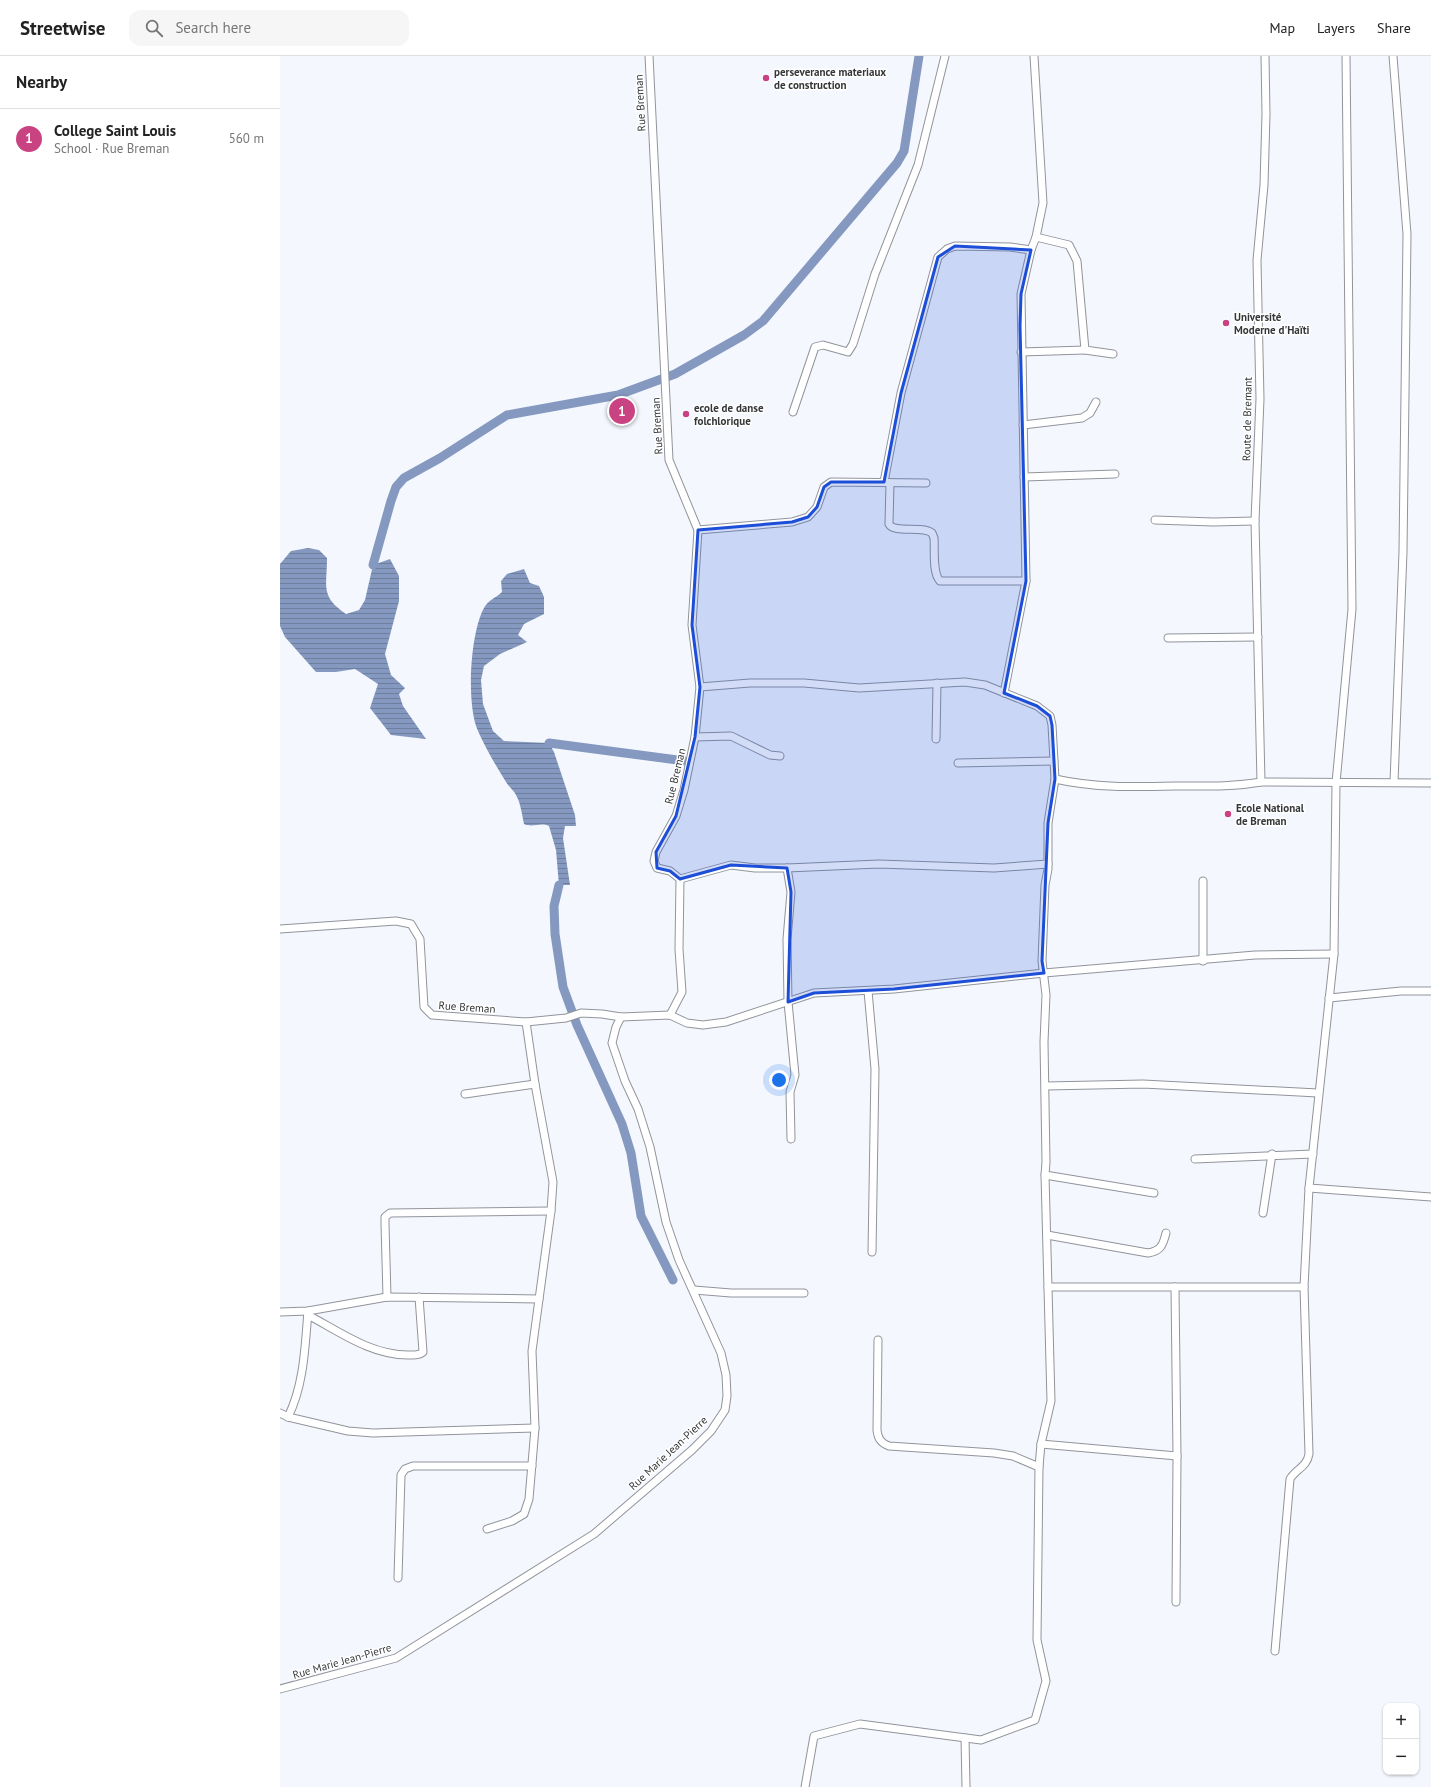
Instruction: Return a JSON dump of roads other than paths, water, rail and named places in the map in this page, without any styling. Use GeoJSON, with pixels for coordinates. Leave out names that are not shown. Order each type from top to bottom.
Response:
{"type":"FeatureCollection","features":[{"type":"Feature","properties":{"kind":"street","name":"Rue Breman"},"geometry":{"type":"LineString","coordinates":[[649,56],[670,460],[698,530],[692,625],[700,688],[695,737],[684,790],[676,816],[656,852],[654,861],[657,868],[670,871],[680,879]]}},
{"type":"Feature","properties":{"kind":"street"},"geometry":{"type":"LineString","coordinates":[[793,412],[815,347],[823,345],[848,352],[853,344],[875,274],[918,165],[945,56]]}},
{"type":"Feature","properties":{"kind":"street"},"geometry":{"type":"LineString","coordinates":[[1004,693],[1026,581],[1021,294],[1043,203],[1034,56]]}},
{"type":"Feature","properties":{"kind":"street","name":"Route de Bremant"},"geometry":{"type":"LineString","coordinates":[[1261,782],[1255,521],[1260,399],[1257,260],[1264,185],[1266,114],[1265,56]]}},
{"type":"Feature","properties":{"kind":"street"},"geometry":{"type":"LineString","coordinates":[[1275,1651],[1290,1479],[1294,1472],[1305,1465],[1309,1454],[1304,1287],[1309,1188],[1334,954],[1336,784],[1352,609],[1346,56]]}},
{"type":"Feature","properties":{"kind":"street"},"geometry":{"type":"LineString","coordinates":[[1393,56],[1407,234],[1403,552],[1394,782]]}},
{"type":"Feature","properties":{"kind":"street"},"geometry":{"type":"LineString","coordinates":[[1036,237],[1069,244],[1077,261],[1085,350]]}},
{"type":"Feature","properties":{"kind":"street"},"geometry":{"type":"LineString","coordinates":[[1026,581],[940,581],[937,578],[934,538],[932,533],[923,530],[894,528],[889,524],[887,482],[901,393],[938,257],[947,249],[955,246],[1010,247],[1031,250]]}},
{"type":"Feature","properties":{"kind":"street"},"geometry":{"type":"LineString","coordinates":[[1021,352],[1085,350],[1113,354]]}},
{"type":"Feature","properties":{"kind":"street"},"geometry":{"type":"LineString","coordinates":[[1023,425],[1082,418],[1090,413],[1096,402]]}},
{"type":"Feature","properties":{"kind":"street"},"geometry":{"type":"LineString","coordinates":[[1024,477],[1115,474]]}},
{"type":"Feature","properties":{"kind":"street"},"geometry":{"type":"LineString","coordinates":[[698,530],[792,522],[808,517],[816,507],[824,487],[831,482],[926,483]]}},
{"type":"Feature","properties":{"kind":"street"},"geometry":{"type":"LineString","coordinates":[[1155,520],[1213,522],[1255,521]]}},
{"type":"Feature","properties":{"kind":"street"},"geometry":{"type":"LineString","coordinates":[[1168,638],[1258,637]]}},
{"type":"Feature","properties":{"kind":"street"},"geometry":{"type":"LineString","coordinates":[[700,688],[758,683],[804,683],[859,688],[965,682],[985,685],[1037,706],[1050,716],[1056,779],[1048,823],[1048,864],[1045,885],[1042,962],[1044,973],[1046,1086],[1045,1175],[1051,1401],[1041,1444],[1039,1467],[1037,1640],[1046,1681],[1036,1720],[982,1740],[860,1724],[814,1736],[805,1787]]}},
{"type":"Feature","properties":{"kind":"street"},"geometry":{"type":"LineString","coordinates":[[936,739],[937,683]]}},
{"type":"Feature","properties":{"kind":"street"},"geometry":{"type":"LineString","coordinates":[[695,737],[731,736],[770,755],[780,756]]}},
{"type":"Feature","properties":{"kind":"street"},"geometry":{"type":"LineString","coordinates":[[958,763],[1054,761]]}},
{"type":"Feature","properties":{"kind":"street"},"geometry":{"type":"LineString","coordinates":[[1056,779],[1084,785],[1118,787],[1237,786],[1261,782],[1336,784],[1394,782],[1431,783]]}},
{"type":"Feature","properties":{"kind":"street"},"geometry":{"type":"LineString","coordinates":[[1048,864],[994,868],[879,864],[755,868],[732,865],[680,879],[679,949],[682,992],[670,1015],[687,1024],[703,1025],[726,1022],[814,993],[868,991],[1044,973],[1275,954],[1334,954]]}},
{"type":"Feature","properties":{"kind":"street"},"geometry":{"type":"LineString","coordinates":[[787,868],[790,892],[787,939],[788,1002],[795,1075],[790,1092],[791,1139]]}},
{"type":"Feature","properties":{"kind":"street"},"geometry":{"type":"LineString","coordinates":[[1203,961],[1204,881]]}},
{"type":"Feature","properties":{"kind":"street","name":"Rue Breman"},"geometry":{"type":"LineString","coordinates":[[280,929],[396,922],[411,924],[420,939],[424,1007],[432,1015],[526,1022],[566,1018],[581,1013],[621,1017],[670,1015]]}},
{"type":"Feature","properties":{"kind":"street"},"geometry":{"type":"LineString","coordinates":[[868,991],[875,1069],[872,1252]]}},
{"type":"Feature","properties":{"kind":"street"},"geometry":{"type":"LineString","coordinates":[[1329,998],[1401,991],[1431,991]]}},
{"type":"Feature","properties":{"kind":"street","name":"Rue Marie Jean-Pierre"},"geometry":{"type":"LineString","coordinates":[[280,1690],[396,1658],[594,1534],[692,1450],[720,1420],[725,1410],[727,1396],[726,1375],[721,1353],[694,1290],[679,1260],[666,1222],[650,1147],[638,1109],[625,1081],[612,1043],[616,1027],[621,1017]]}},
{"type":"Feature","properties":{"kind":"street"},"geometry":{"type":"LineString","coordinates":[[487,1530],[512,1521],[524,1514],[529,1499],[535,1428],[532,1351],[551,1211],[553,1182],[535,1084],[526,1022]]}},
{"type":"Feature","properties":{"kind":"street"},"geometry":{"type":"LineString","coordinates":[[465,1094],[535,1084]]}},
{"type":"Feature","properties":{"kind":"street"},"geometry":{"type":"LineString","coordinates":[[1046,1086],[1143,1084],[1318,1093]]}},
{"type":"Feature","properties":{"kind":"street"},"geometry":{"type":"LineString","coordinates":[[1195,1159],[1272,1154],[1313,1154]]}},
{"type":"Feature","properties":{"kind":"street"},"geometry":{"type":"LineString","coordinates":[[1263,1213],[1272,1154]]}},
{"type":"Feature","properties":{"kind":"street"},"geometry":{"type":"LineString","coordinates":[[1045,1175],[1154,1193]]}},
{"type":"Feature","properties":{"kind":"street"},"geometry":{"type":"LineString","coordinates":[[1309,1188],[1431,1197]]}},
{"type":"Feature","properties":{"kind":"street"},"geometry":{"type":"LineString","coordinates":[[387,1298],[384,1224],[385,1217],[390,1213],[551,1211]]}},
{"type":"Feature","properties":{"kind":"street"},"geometry":{"type":"LineString","coordinates":[[1047,1235],[1148,1253],[1157,1252],[1163,1245],[1166,1233]]}},
{"type":"Feature","properties":{"kind":"street"},"geometry":{"type":"LineString","coordinates":[[1048,1287],[1304,1287]]}},
{"type":"Feature","properties":{"kind":"street"},"geometry":{"type":"LineString","coordinates":[[1174,1287],[1177,1456],[1176,1602]]}},
{"type":"Feature","properties":{"kind":"street"},"geometry":{"type":"LineString","coordinates":[[694,1290],[731,1293],[804,1293]]}},
{"type":"Feature","properties":{"kind":"street"},"geometry":{"type":"LineString","coordinates":[[280,1312],[308,1313],[387,1298],[419,1297],[539,1300]]}},
{"type":"Feature","properties":{"kind":"street"},"geometry":{"type":"LineString","coordinates":[[308,1313],[371,1349],[397,1355],[419,1355],[423,1352],[419,1297]]}},
{"type":"Feature","properties":{"kind":"street"},"geometry":{"type":"LineString","coordinates":[[288,1417],[295,1403],[302,1374],[308,1313]]}},
{"type":"Feature","properties":{"kind":"street"},"geometry":{"type":"LineString","coordinates":[[878,1340],[876,1430],[882,1443],[889,1446],[964,1450],[1014,1456],[1039,1467]]}},
{"type":"Feature","properties":{"kind":"street"},"geometry":{"type":"LineString","coordinates":[[280,1413],[288,1417],[348,1431],[373,1433],[535,1428]]}},
{"type":"Feature","properties":{"kind":"street"},"geometry":{"type":"LineString","coordinates":[[1041,1444],[1177,1456]]}},
{"type":"Feature","properties":{"kind":"street"},"geometry":{"type":"LineString","coordinates":[[398,1578],[401,1474],[405,1469],[413,1466],[532,1466]]}},
{"type":"Feature","properties":{"kind":"street"},"geometry":{"type":"LineString","coordinates":[[965,1738],[966,1787]]}},
{"type":"Feature","properties":{"kind":"water"},"geometry":{"type":"Polygon","coordinates":[[[308,548],[319,550],[327,558],[326,584],[329,596],[332,602],[346,614],[359,610],[365,600],[373,565],[390,559],[399,576],[399,601],[385,654],[391,675],[405,688],[399,694],[403,706],[426,739],[391,735],[370,708],[378,684],[355,669],[336,672],[316,672],[285,637],[280,626],[280,564],[291,551],[308,548]]]}},
{"type":"Feature","properties":{"kind":"water"},"geometry":{"type":"Polygon","coordinates":[[[524,569],[530,583],[539,586],[544,597],[544,614],[524,624],[518,635],[527,642],[500,654],[484,666],[481,680],[483,704],[493,731],[504,741],[549,743],[554,752],[575,815],[576,826],[565,826],[563,838],[570,885],[559,885],[556,850],[549,826],[524,824],[516,795],[507,784],[488,751],[474,719],[471,669],[475,634],[479,619],[486,605],[502,592],[501,581],[507,574],[524,569]]]}},
{"type":"Feature","properties":{"kind":"waterway"},"geometry":{"type":"LineString","coordinates":[[373,565],[391,501],[396,487],[404,478],[440,458],[507,415],[618,395],[675,374],[744,335],[763,321],[897,163],[904,151],[919,56]]}},
{"type":"Feature","properties":{"kind":"waterway"},"geometry":{"type":"LineString","coordinates":[[549,743],[685,761]]}},
{"type":"Feature","properties":{"kind":"waterway"},"geometry":{"type":"LineString","coordinates":[[559,885],[554,906],[555,934],[563,987],[577,1025],[622,1124],[631,1153],[641,1216],[673,1280]]}},
{"type":"Feature","properties":{"kind":"place","name":"perseverance materiaux de construction"},"geometry":{"type":"Point","coordinates":[766,78]}},
{"type":"Feature","properties":{"kind":"place","name":"Université Moderne d'Haïti"},"geometry":{"type":"Point","coordinates":[1226,323]}},
{"type":"Feature","properties":{"kind":"place","name":"College Saint Louis"},"geometry":{"type":"Point","coordinates":[622,411]}},
{"type":"Feature","properties":{"kind":"place","name":"ecole de danse folchlorique"},"geometry":{"type":"Point","coordinates":[686,414]}},
{"type":"Feature","properties":{"kind":"place","name":"Ecole National de Breman"},"geometry":{"type":"Point","coordinates":[1228,814]}}]}
